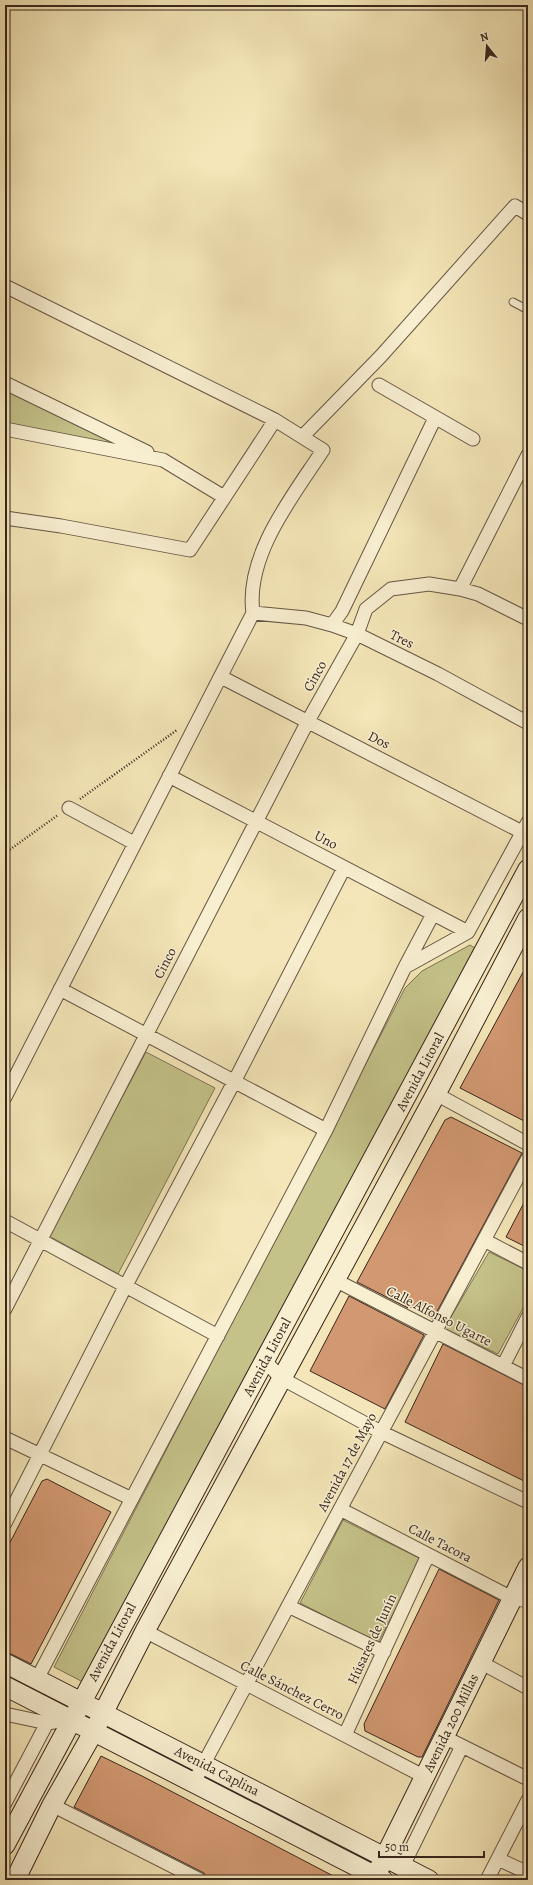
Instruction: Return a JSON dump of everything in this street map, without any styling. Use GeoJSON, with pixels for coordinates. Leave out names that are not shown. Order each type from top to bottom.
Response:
{"type":"FeatureCollection","features":[{"type":"Feature","properties":{"kind":"main road","name":"Avenida Litoral"},"geometry":{"type":"LineString","coordinates":[[5,1845],[71,1719],[265,1361],[528,869]]}},
{"type":"Feature","properties":{"kind":"main road","name":"Avenida Litoral"},"geometry":{"type":"LineString","coordinates":[[15,1880],[52,1805],[94,1731],[145,1631],[436,1094],[528,918]]}},
{"type":"Feature","properties":{"kind":"main road","name":"Avenida 200 Millas"},"geometry":{"type":"LineString","coordinates":[[378,1879],[385,1858],[480,1662],[520,1600],[528,1567]]}},
{"type":"Feature","properties":{"kind":"main road","name":"Avenida Caplina"},"geometry":{"type":"LineString","coordinates":[[5,1663],[104,1712],[429,1880]]}},
{"type":"Feature","properties":{"kind":"main road","name":"Avenida Caplina"},"geometry":{"type":"LineString","coordinates":[[5,1686],[194,1782],[378,1879]]}},
{"type":"Feature","properties":{"kind":"street"},"geometry":{"type":"LineString","coordinates":[[303,436],[381,356],[515,206],[528,214]]}},
{"type":"Feature","properties":{"kind":"street"},"geometry":{"type":"LineString","coordinates":[[5,286],[275,420],[303,436],[323,450],[271,531],[252,586],[251,600],[253,614],[134,843],[5,1098]]}},
{"type":"Feature","properties":{"kind":"street"},"geometry":{"type":"LineString","coordinates":[[5,382],[162,460],[224,497]]}},
{"type":"Feature","properties":{"kind":"street"},"geometry":{"type":"LineString","coordinates":[[380,385],[473,439]]}},
{"type":"Feature","properties":{"kind":"street"},"geometry":{"type":"LineString","coordinates":[[332,624],[342,611],[435,418]]}},
{"type":"Feature","properties":{"kind":"street"},"geometry":{"type":"LineString","coordinates":[[5,518],[61,526],[190,550],[275,420]]}},
{"type":"Feature","properties":{"kind":"street"},"geometry":{"type":"LineString","coordinates":[[5,429],[162,460]]}},
{"type":"Feature","properties":{"kind":"street"},"geometry":{"type":"LineString","coordinates":[[460,589],[528,454]]}},
{"type":"Feature","properties":{"kind":"street","name":"Cinco"},"geometry":{"type":"LineString","coordinates":[[5,1309],[308,722],[357,634],[366,609],[391,589],[429,584],[460,589],[478,594],[528,619]]}},
{"type":"Feature","properties":{"kind":"street","name":"Tres"},"geometry":{"type":"LineString","coordinates":[[253,614],[306,618],[332,624],[357,634],[438,674],[528,723]]}},
{"type":"Feature","properties":{"kind":"street","name":"Dos"},"geometry":{"type":"LineString","coordinates":[[220,677],[308,722],[525,827]]}},
{"type":"Feature","properties":{"kind":"street","name":"Uno"},"geometry":{"type":"LineString","coordinates":[[169,776],[468,932]]}},
{"type":"Feature","properties":{"kind":"street"},"geometry":{"type":"LineString","coordinates":[[69,808],[134,843]]}},
{"type":"Feature","properties":{"kind":"street"},"geometry":{"type":"LineString","coordinates":[[405,967],[468,932],[525,827]]}},
{"type":"Feature","properties":{"kind":"street"},"geometry":{"type":"LineString","coordinates":[[5,1523],[38,1455],[234,1082],[344,868]]}},
{"type":"Feature","properties":{"kind":"street"},"geometry":{"type":"LineString","coordinates":[[37,1679],[326,1130],[405,967],[433,914]]}},
{"type":"Feature","properties":{"kind":"street"},"geometry":{"type":"LineString","coordinates":[[60,989],[326,1130]]}},
{"type":"Feature","properties":{"kind":"street"},"geometry":{"type":"LineString","coordinates":[[436,1094],[528,1144]]}},
{"type":"Feature","properties":{"kind":"street","name":"Avenida 17 de Mayo"},"geometry":{"type":"LineString","coordinates":[[194,1782],[528,1158]]}},
{"type":"Feature","properties":{"kind":"street"},"geometry":{"type":"LineString","coordinates":[[5,1221],[218,1336]]}},
{"type":"Feature","properties":{"kind":"street"},"geometry":{"type":"LineString","coordinates":[[484,1240],[528,1262]]}},
{"type":"Feature","properties":{"kind":"street","name":"Calle Alfonso Ugarte"},"geometry":{"type":"LineString","coordinates":[[335,1280],[528,1379]]}},
{"type":"Feature","properties":{"kind":"street"},"geometry":{"type":"LineString","coordinates":[[503,1366],[528,1317]]}},
{"type":"Feature","properties":{"kind":"street"},"geometry":{"type":"LineString","coordinates":[[265,1361],[281,1378],[381,1432],[528,1502]]}},
{"type":"Feature","properties":{"kind":"street"},"geometry":{"type":"LineString","coordinates":[[5,1438],[132,1499]]}},
{"type":"Feature","properties":{"kind":"street","name":"Calle Tacora"},"geometry":{"type":"LineString","coordinates":[[340,1509],[428,1555],[520,1600]]}},
{"type":"Feature","properties":{"kind":"street","name":"Húsares de Junín"},"geometry":{"type":"LineString","coordinates":[[345,1735],[428,1555]]}},
{"type":"Feature","properties":{"kind":"street"},"geometry":{"type":"LineString","coordinates":[[288,1606],[384,1652]]}},
{"type":"Feature","properties":{"kind":"street","name":"Calle Sánchez Cerro"},"geometry":{"type":"LineString","coordinates":[[145,1631],[425,1777]]}},
{"type":"Feature","properties":{"kind":"street"},"geometry":{"type":"LineString","coordinates":[[480,1662],[528,1688]]}},
{"type":"Feature","properties":{"kind":"street"},"geometry":{"type":"LineString","coordinates":[[5,1714],[47,1723],[71,1719]]}},
{"type":"Feature","properties":{"kind":"street"},"geometry":{"type":"LineString","coordinates":[[5,1803],[47,1723]]}},
{"type":"Feature","properties":{"kind":"street"},"geometry":{"type":"LineString","coordinates":[[444,1737],[528,1779]]}},
{"type":"Feature","properties":{"kind":"street"},"geometry":{"type":"LineString","coordinates":[[402,1866],[462,1746]]}},
{"type":"Feature","properties":{"kind":"street"},"geometry":{"type":"LineString","coordinates":[[488,1880],[528,1800]]}},
{"type":"Feature","properties":{"kind":"street"},"geometry":{"type":"LineString","coordinates":[[52,1805],[200,1880]]}},
{"type":"Feature","properties":{"kind":"street"},"geometry":{"type":"LineString","coordinates":[[498,1858],[528,1873]]}},
{"type":"Feature","properties":{"kind":"lane"},"geometry":{"type":"LineString","coordinates":[[513,302],[528,310]]}},
{"type":"Feature","properties":{"kind":"path"},"geometry":{"type":"LineString","coordinates":[[5,853],[202,712]]}},
{"type":"Feature","properties":{"kind":"shaded area"},"geometry":{"type":"Polygon","coordinates":[[[5,390],[114,443],[76,439],[5,424],[5,390]]]}},
{"type":"Feature","properties":{"kind":"shaded area"},"geometry":{"type":"Polygon","coordinates":[[[470,945],[475,948],[83,1682],[54,1667],[405,988],[422,971],[470,945]]]}},
{"type":"Feature","properties":{"kind":"shaded area"},"geometry":{"type":"Polygon","coordinates":[[[146,1052],[215,1088],[118,1274],[49,1236],[146,1052]]]}},
{"type":"Feature","properties":{"kind":"shaded area"},"geometry":{"type":"Polygon","coordinates":[[[489,1252],[528,1271],[528,1299],[498,1354],[444,1329],[489,1252]]]}},
{"type":"Feature","properties":{"kind":"shaded area"},"geometry":{"type":"Polygon","coordinates":[[[343,1520],[421,1559],[378,1643],[300,1603],[343,1520]]]}},
{"type":"Feature","properties":{"kind":"shaded area"},"geometry":{"type":"Polygon","coordinates":[[[212,1776],[368,1859],[366,1861],[209,1782],[208,1778],[212,1776]]]}},
{"type":"Feature","properties":{"kind":"building"},"geometry":{"type":"Polygon","coordinates":[[[528,963],[528,1123],[460,1088],[528,963]]]}},
{"type":"Feature","properties":{"kind":"building"},"geometry":{"type":"Polygon","coordinates":[[[451,1117],[522,1153],[433,1319],[405,1304],[408,1308],[357,1282],[445,1120],[451,1117]]]}},
{"type":"Feature","properties":{"kind":"building"},"geometry":{"type":"Polygon","coordinates":[[[528,1195],[528,1248],[506,1237],[528,1195]]]}},
{"type":"Feature","properties":{"kind":"building"},"geometry":{"type":"Polygon","coordinates":[[[349,1296],[424,1335],[385,1409],[310,1371],[349,1296]]]}},
{"type":"Feature","properties":{"kind":"building"},"geometry":{"type":"Polygon","coordinates":[[[443,1344],[528,1387],[528,1483],[405,1422],[443,1344]]]}},
{"type":"Feature","properties":{"kind":"building"},"geometry":{"type":"Polygon","coordinates":[[[47,1479],[111,1512],[31,1664],[5,1651],[5,1552],[42,1481],[47,1479]]]}},
{"type":"Feature","properties":{"kind":"building"},"geometry":{"type":"Polygon","coordinates":[[[439,1569],[499,1600],[422,1757],[418,1757],[365,1731],[364,1724],[439,1569]]]}},
{"type":"Feature","properties":{"kind":"building"},"geometry":{"type":"Polygon","coordinates":[[[101,1756],[341,1880],[208,1880],[204,1873],[74,1807],[101,1756]]]}}]}
